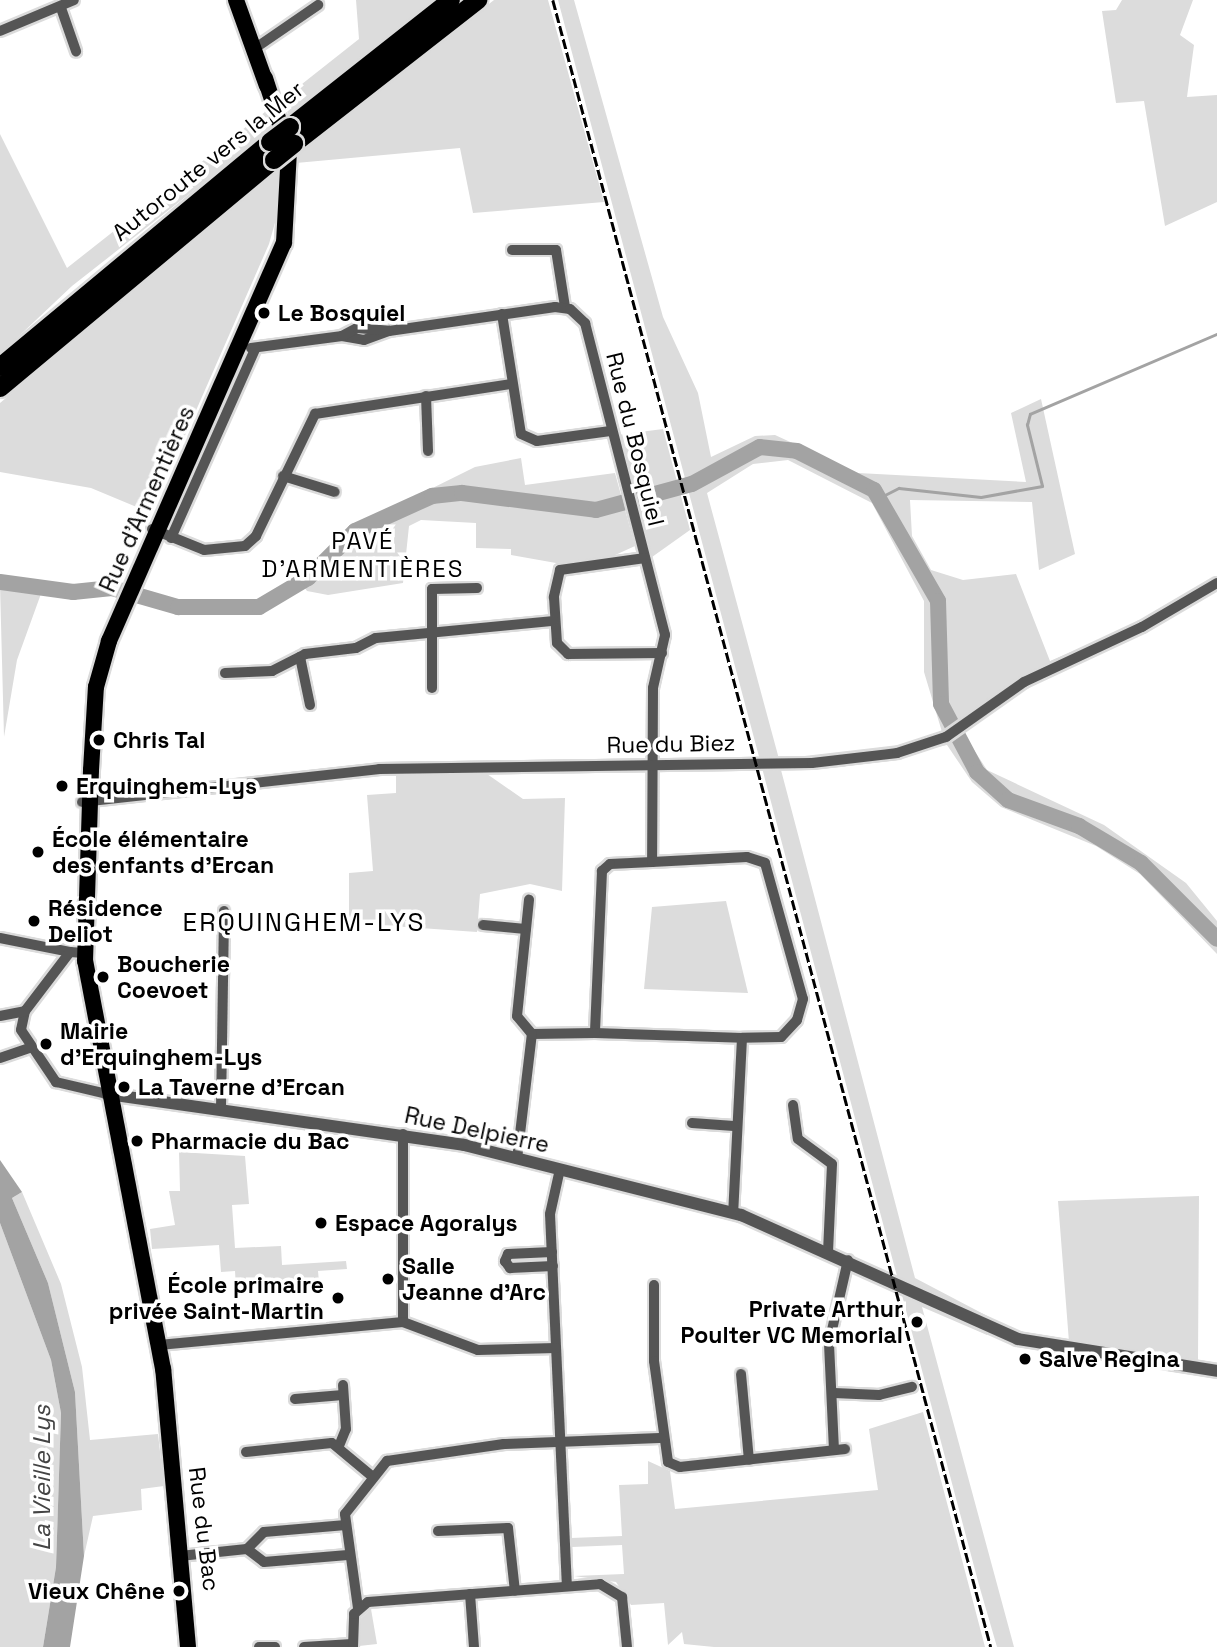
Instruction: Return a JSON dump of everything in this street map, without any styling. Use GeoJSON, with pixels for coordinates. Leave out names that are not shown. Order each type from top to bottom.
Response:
{"type":"FeatureCollection","features":[{"type":"Feature","properties":{"kind":"highway","name":"Autoroute vers la Mer"},"geometry":{"type":"LineString","coordinates":[[292,135],[451,0]]}},
{"type":"Feature","properties":{"kind":"highway"},"geometry":{"type":"LineString","coordinates":[[0,388],[272,151],[478,0]]}},
{"type":"Feature","properties":{"kind":"highway","name":"Autoroute vers la Mer"},"geometry":{"type":"LineString","coordinates":[[0,366],[272,151]]}},
{"type":"Feature","properties":{"kind":"main road","name":"Rue d'Armentières"},"geometry":{"type":"LineString","coordinates":[[111,1094],[77,952],[89,689],[127,591],[160,533],[244,345],[284,208],[283,157],[264,78],[236,0]]}},
{"type":"Feature","properties":{"kind":"main road","name":"Rue du Bac"},"geometry":{"type":"LineString","coordinates":[[111,1094],[125,1154],[159,1345],[185,1555],[189,1647]]}},
{"type":"Feature","properties":{"kind":"street"},"geometry":{"type":"LineString","coordinates":[[0,31],[61,8],[74,0]]}},
{"type":"Feature","properties":{"kind":"street"},"geometry":{"type":"LineString","coordinates":[[254,49],[318,5]]}},
{"type":"Feature","properties":{"kind":"street"},"geometry":{"type":"LineString","coordinates":[[61,8],[76,51]]}},
{"type":"Feature","properties":{"kind":"street"},"geometry":{"type":"LineString","coordinates":[[244,345],[342,336],[367,327],[389,331],[565,307],[556,250],[512,250]]}},
{"type":"Feature","properties":{"kind":"street","name":"Rue du Bosquiel"},"geometry":{"type":"LineString","coordinates":[[565,307],[587,328],[610,431],[664,628],[662,653],[653,688],[655,764],[652,862]]}},
{"type":"Feature","properties":{"kind":"street"},"geometry":{"type":"LineString","coordinates":[[502,314],[519,431],[529,440],[610,431]]}},
{"type":"Feature","properties":{"kind":"street","name":"Rue d'Armentières"},"geometry":{"type":"LineString","coordinates":[[160,533],[244,345]]}},
{"type":"Feature","properties":{"kind":"street"},"geometry":{"type":"LineString","coordinates":[[160,533],[209,550],[248,544],[315,414],[512,384]]}},
{"type":"Feature","properties":{"kind":"street"},"geometry":{"type":"LineString","coordinates":[[426,396],[432,431],[428,451]]}},
{"type":"Feature","properties":{"kind":"street"},"geometry":{"type":"LineString","coordinates":[[283,476],[335,492]]}},
{"type":"Feature","properties":{"kind":"street"},"geometry":{"type":"LineString","coordinates":[[645,558],[560,570],[554,621],[564,653],[662,653]]}},
{"type":"Feature","properties":{"kind":"street","name":"Rue du Biez"},"geometry":{"type":"LineString","coordinates":[[85,802],[365,770],[826,762],[906,751],[946,737],[1024,682],[1142,628],[1217,583]]}},
{"type":"Feature","properties":{"kind":"street"},"geometry":{"type":"LineString","coordinates":[[432,688],[433,587],[477,588]]}},
{"type":"Feature","properties":{"kind":"street"},"geometry":{"type":"LineString","coordinates":[[225,673],[272,671],[300,657],[356,648],[376,638],[431,635],[554,621]]}},
{"type":"Feature","properties":{"kind":"street"},"geometry":{"type":"LineString","coordinates":[[300,657],[310,705]]}},
{"type":"Feature","properties":{"kind":"street"},"geometry":{"type":"LineString","coordinates":[[532,1034],[781,1037],[803,1004],[769,868],[752,858],[610,864],[602,871],[596,1033]]}},
{"type":"Feature","properties":{"kind":"street"},"geometry":{"type":"LineString","coordinates":[[517,1159],[532,1034],[517,1016],[529,900]]}},
{"type":"Feature","properties":{"kind":"street"},"geometry":{"type":"LineString","coordinates":[[221,1108],[224,911]]}},
{"type":"Feature","properties":{"kind":"street"},"geometry":{"type":"LineString","coordinates":[[483,925],[526,929]]}},
{"type":"Feature","properties":{"kind":"street"},"geometry":{"type":"LineString","coordinates":[[0,938],[77,952]]}},
{"type":"Feature","properties":{"kind":"street"},"geometry":{"type":"LineString","coordinates":[[77,952],[25,1011],[21,1030],[29,1048],[61,1085],[111,1094]]}},
{"type":"Feature","properties":{"kind":"street"},"geometry":{"type":"LineString","coordinates":[[0,1016],[25,1011]]}},
{"type":"Feature","properties":{"kind":"street"},"geometry":{"type":"LineString","coordinates":[[733,1213],[734,1126],[742,1038]]}},
{"type":"Feature","properties":{"kind":"street"},"geometry":{"type":"LineString","coordinates":[[0,1058],[29,1048]]}},
{"type":"Feature","properties":{"kind":"street","name":"Rue Delpierre"},"geometry":{"type":"LineString","coordinates":[[111,1094],[403,1134],[560,1169],[733,1213],[848,1260],[1018,1339],[1217,1371]]}},
{"type":"Feature","properties":{"kind":"street"},"geometry":{"type":"LineString","coordinates":[[793,1105],[798,1139],[832,1164],[828,1252]]}},
{"type":"Feature","properties":{"kind":"street"},"geometry":{"type":"LineString","coordinates":[[692,1123],[734,1126]]}},
{"type":"Feature","properties":{"kind":"street"},"geometry":{"type":"LineString","coordinates":[[403,1134],[403,1322]]}},
{"type":"Feature","properties":{"kind":"street"},"geometry":{"type":"LineString","coordinates":[[560,1169],[550,1210],[567,1586]]}},
{"type":"Feature","properties":{"kind":"street"},"geometry":{"type":"LineString","coordinates":[[552,1252],[508,1254],[505,1261],[510,1268],[552,1266]]}},
{"type":"Feature","properties":{"kind":"street"},"geometry":{"type":"LineString","coordinates":[[654,1285],[663,1457],[677,1466],[840,1449],[830,1343],[848,1260]]}},
{"type":"Feature","properties":{"kind":"street"},"geometry":{"type":"LineString","coordinates":[[159,1345],[403,1322],[478,1350],[556,1348]]}},
{"type":"Feature","properties":{"kind":"street"},"geometry":{"type":"LineString","coordinates":[[741,1374],[749,1460]]}},
{"type":"Feature","properties":{"kind":"street"},"geometry":{"type":"LineString","coordinates":[[834,1393],[879,1395],[912,1387]]}},
{"type":"Feature","properties":{"kind":"street"},"geometry":{"type":"LineString","coordinates":[[295,1399],[343,1390],[346,1429],[339,1446]]}},
{"type":"Feature","properties":{"kind":"street"},"geometry":{"type":"LineString","coordinates":[[304,1647],[353,1645],[358,1608],[348,1555],[347,1508],[389,1460],[504,1444],[661,1438]]}},
{"type":"Feature","properties":{"kind":"street"},"geometry":{"type":"LineString","coordinates":[[246,1452],[339,1446],[373,1477]]}},
{"type":"Feature","properties":{"kind":"street"},"geometry":{"type":"LineString","coordinates":[[247,1549],[264,1532],[346,1525]]}},
{"type":"Feature","properties":{"kind":"street"},"geometry":{"type":"LineString","coordinates":[[439,1531],[508,1528],[514,1591]]}},
{"type":"Feature","properties":{"kind":"street"},"geometry":{"type":"LineString","coordinates":[[185,1555],[247,1549],[267,1562],[348,1555]]}},
{"type":"Feature","properties":{"kind":"street"},"geometry":{"type":"LineString","coordinates":[[358,1608],[368,1602],[567,1586],[618,1590],[627,1647]]}},
{"type":"Feature","properties":{"kind":"street"},"geometry":{"type":"LineString","coordinates":[[470,1594],[474,1647]]}},
{"type":"Feature","properties":{"kind":"street"},"geometry":{"type":"LineString","coordinates":[[259,1647],[275,1647]]}},
{"type":"Feature","properties":{"kind":"shaded area"},"geometry":{"type":"Polygon","coordinates":[[[356,0],[433,0],[288,114],[283,99],[359,39],[356,0]]]}},
{"type":"Feature","properties":{"kind":"shaded area"},"geometry":{"type":"Polygon","coordinates":[[[494,0],[548,0],[604,202],[473,213],[460,148],[296,163],[295,157],[494,0]]]}},
{"type":"Feature","properties":{"kind":"shaded area"},"geometry":{"type":"Polygon","coordinates":[[[558,0],[574,0],[663,317],[698,393],[711,457],[755,436],[775,435],[858,473],[1026,482],[1011,413],[1041,399],[1075,554],[1039,570],[1032,502],[910,500],[912,536],[931,570],[963,580],[1016,574],[1050,661],[1148,619],[1217,578],[1217,588],[1145,632],[1036,681],[963,733],[987,770],[1104,825],[1186,883],[1217,921],[1217,954],[1140,874],[1096,846],[1001,807],[972,782],[947,745],[842,767],[781,770],[915,1278],[993,1319],[987,1335],[922,1307],[1014,1647],[997,1647],[558,0]],[[788,460],[753,464],[707,493],[779,759],[924,742],[942,732],[924,672],[924,601],[872,503],[788,460]]]}},
{"type":"Feature","properties":{"kind":"shaded area"},"geometry":{"type":"Polygon","coordinates":[[[1122,0],[1193,0],[1180,35],[1194,45],[1187,97],[1217,95],[1217,202],[1165,226],[1144,101],[1116,103],[1102,11],[1116,10],[1122,0]]]}},
{"type":"Feature","properties":{"kind":"shaded area"},"geometry":{"type":"Polygon","coordinates":[[[265,112],[272,129],[72,286],[0,354],[0,134],[67,268],[265,112]]]}},
{"type":"Feature","properties":{"kind":"shaded area"},"geometry":{"type":"Polygon","coordinates":[[[278,171],[278,212],[269,244],[151,513],[91,488],[0,472],[0,403],[278,171]]]}},
{"type":"Feature","properties":{"kind":"shaded area"},"geometry":{"type":"Polygon","coordinates":[[[663,429],[690,530],[652,557],[617,435],[663,429]]]}},
{"type":"Feature","properties":{"kind":"shaded area"},"geometry":{"type":"Polygon","coordinates":[[[521,458],[525,485],[615,473],[635,546],[602,561],[556,563],[511,555],[511,549],[476,548],[476,523],[421,520],[409,526],[403,583],[328,595],[307,591],[298,578],[360,524],[475,467],[521,458]]]}},
{"type":"Feature","properties":{"kind":"shaded area"},"geometry":{"type":"Polygon","coordinates":[[[0,585],[42,591],[17,660],[4,737],[0,585]]]}},
{"type":"Feature","properties":{"kind":"shaded area"},"geometry":{"type":"Polygon","coordinates":[[[487,774],[523,799],[565,798],[562,891],[530,884],[480,894],[477,932],[349,923],[349,873],[373,871],[367,795],[396,793],[396,775],[487,774]]]}},
{"type":"Feature","properties":{"kind":"shaded area"},"geometry":{"type":"Polygon","coordinates":[[[726,901],[748,993],[644,989],[652,907],[726,901]]]}},
{"type":"Feature","properties":{"kind":"shaded area"},"geometry":{"type":"Polygon","coordinates":[[[179,1152],[245,1156],[249,1204],[232,1205],[235,1248],[281,1246],[282,1265],[346,1261],[347,1269],[318,1271],[319,1282],[236,1289],[235,1271],[221,1272],[219,1245],[152,1249],[150,1229],[175,1225],[169,1191],[180,1191],[179,1152]]]}},
{"type":"Feature","properties":{"kind":"shaded area"},"geometry":{"type":"Polygon","coordinates":[[[0,1160],[22,1192],[12,1198],[48,1283],[75,1392],[84,1556],[70,1647],[43,1647],[56,1567],[61,1413],[51,1360],[0,1223],[0,1160]]]}},
{"type":"Feature","properties":{"kind":"shaded area"},"geometry":{"type":"Polygon","coordinates":[[[22,1192],[61,1284],[82,1367],[90,1440],[158,1434],[164,1486],[141,1489],[142,1510],[93,1516],[84,1556],[75,1392],[48,1283],[12,1198],[22,1192]]]}},
{"type":"Feature","properties":{"kind":"shaded area"},"geometry":{"type":"Polygon","coordinates":[[[1199,1196],[1198,1360],[1217,1365],[1217,1377],[1133,1359],[1070,1355],[1058,1201],[1199,1196]]]}},
{"type":"Feature","properties":{"kind":"shaded area"},"geometry":{"type":"Polygon","coordinates":[[[0,1223],[51,1360],[61,1413],[56,1567],[43,1647],[0,1647],[0,1223]]]}},
{"type":"Feature","properties":{"kind":"shaded area"},"geometry":{"type":"Polygon","coordinates":[[[923,1412],[985,1647],[714,1647],[684,1644],[682,1632],[668,1645],[664,1603],[631,1605],[616,1582],[574,1576],[624,1574],[622,1545],[572,1547],[571,1538],[622,1536],[619,1485],[648,1484],[648,1461],[670,1471],[675,1509],[878,1490],[869,1429],[923,1412]]]}},
{"type":"Feature","properties":{"kind":"shaded area"},"geometry":{"type":"Polygon","coordinates":[[[371,1609],[377,1644],[359,1646],[357,1622],[371,1609]]]}},
{"type":"Feature","properties":{"kind":"waterway"},"geometry":{"type":"LineString","coordinates":[[879,498],[899,488],[981,497],[1042,486],[1027,425],[1030,414],[1217,334]]}},
{"type":"Feature","properties":{"kind":"waterway"},"geometry":{"type":"LineString","coordinates":[[0,582],[73,592],[112,588],[178,607],[259,607],[308,578],[355,531],[432,496],[462,493],[596,510],[692,484],[760,447],[797,451],[874,490],[938,601],[941,704],[977,772],[1008,800],[1079,826],[1141,863],[1217,939]]}},
{"type":"Feature","properties":{"kind":"railway"},"geometry":{"type":"LineString","coordinates":[[553,0],[991,1647]]}},
{"type":"Feature","properties":{"kind":"place","name":"Le Bosquiel"},"geometry":{"type":"Point","coordinates":[264,313]}},
{"type":"Feature","properties":{"kind":"place","name":"Chris Tal"},"geometry":{"type":"Point","coordinates":[99,740]}},
{"type":"Feature","properties":{"kind":"place","name":"Erquinghem-Lys"},"geometry":{"type":"Point","coordinates":[62,786]}},
{"type":"Feature","properties":{"kind":"place","name":"École élémentaire des enfants d'Ercan"},"geometry":{"type":"Point","coordinates":[38,852]}},
{"type":"Feature","properties":{"kind":"place","name":"Résidence Deliot"},"geometry":{"type":"Point","coordinates":[34,921]}},
{"type":"Feature","properties":{"kind":"place","name":"Boucherie Coevoet"},"geometry":{"type":"Point","coordinates":[103,977]}},
{"type":"Feature","properties":{"kind":"place","name":"Mairie d'Erquinghem-Lys"},"geometry":{"type":"Point","coordinates":[46,1044]}},
{"type":"Feature","properties":{"kind":"place","name":"La Taverne d'Ercan"},"geometry":{"type":"Point","coordinates":[124,1087]}},
{"type":"Feature","properties":{"kind":"place","name":"Pharmacie du Bac"},"geometry":{"type":"Point","coordinates":[137,1141]}},
{"type":"Feature","properties":{"kind":"place","name":"Espace Agoralys"},"geometry":{"type":"Point","coordinates":[321,1223]}},
{"type":"Feature","properties":{"kind":"place","name":"Salle Jeanne d'Arc"},"geometry":{"type":"Point","coordinates":[388,1279]}},
{"type":"Feature","properties":{"kind":"place","name":"École primaire privée Saint-Martin"},"geometry":{"type":"Point","coordinates":[338,1298]}},
{"type":"Feature","properties":{"kind":"place","name":"Private Arthur Poulter VC Memorial"},"geometry":{"type":"Point","coordinates":[917,1322]}},
{"type":"Feature","properties":{"kind":"place","name":"Salve Regina"},"geometry":{"type":"Point","coordinates":[1025,1359]}},
{"type":"Feature","properties":{"kind":"place","name":"Vieux Chêne"},"geometry":{"type":"Point","coordinates":[179,1591]}},
{"type":"Feature","properties":{"kind":"district","name":"PAVÉ D'ARMENTIÈRES"},"geometry":{"type":"Point","coordinates":[363,555]}},
{"type":"Feature","properties":{"kind":"district","name":"ERQUINGHEM-LYS"},"geometry":{"type":"Point","coordinates":[304,923]}},
{"type":"Feature","properties":{"kind":"water label","name":"La Vieille Lys"},"geometry":{"type":"Point","coordinates":[42,1478]}}]}
